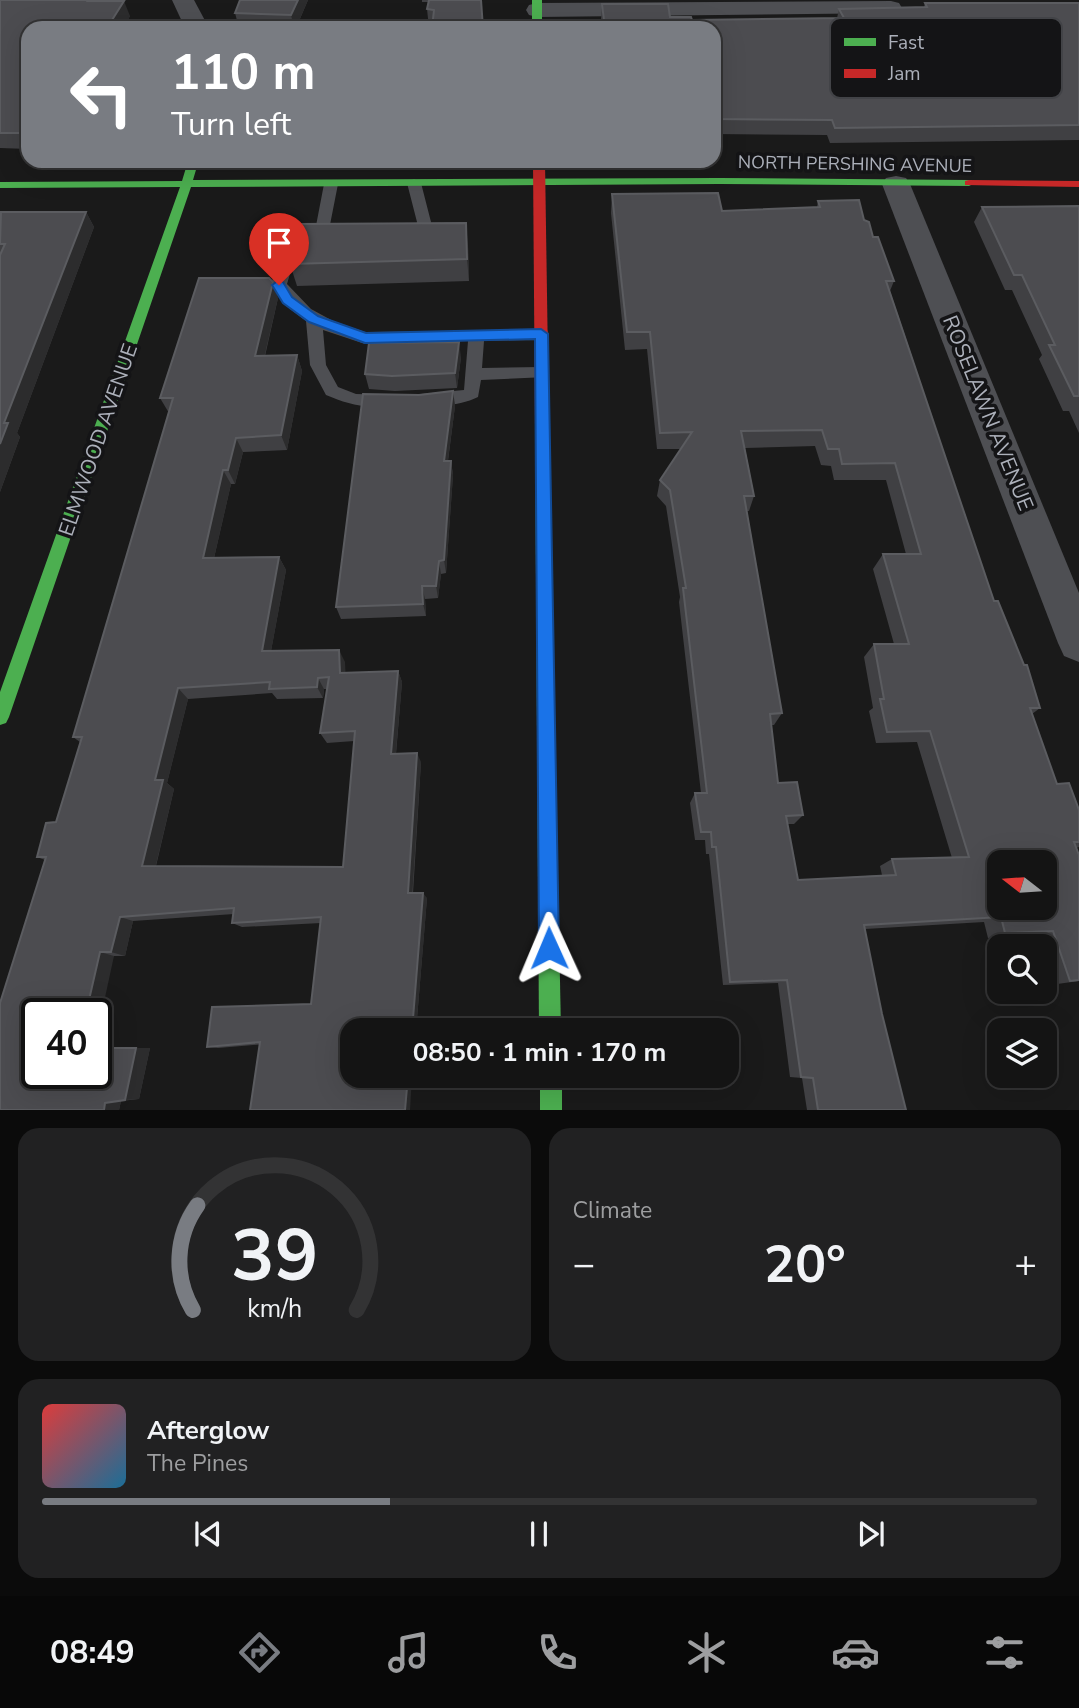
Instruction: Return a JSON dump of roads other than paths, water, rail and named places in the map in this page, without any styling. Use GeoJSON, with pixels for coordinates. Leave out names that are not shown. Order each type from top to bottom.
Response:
{"type":"FeatureCollection","features":[{"type":"Feature","properties":{"kind":"street"},"geometry":{"type":"LineString","coordinates":[[183,0],[194,21]]}},
{"type":"Feature","properties":{"kind":"street"},"geometry":{"type":"LineString","coordinates":[[537,13],[912,8]]}},
{"type":"Feature","properties":{"kind":"street","name":"ELMWOOD AVENUE"},"geometry":{"type":"LineString","coordinates":[[0,717],[191,168]]}},
{"type":"Feature","properties":{"kind":"street"},"geometry":{"type":"LineString","coordinates":[[539,168],[550,1018]]}},
{"type":"Feature","properties":{"kind":"street","name":"NORTH PERSHING AVENUE"},"geometry":{"type":"LineString","coordinates":[[0,185],[719,181],[1079,184]]}},
{"type":"Feature","properties":{"kind":"street","name":"ROSELAWN AVENUE"},"geometry":{"type":"LineString","coordinates":[[896,184],[1079,643]]}},
{"type":"Feature","properties":{"kind":"street"},"geometry":{"type":"LineString","coordinates":[[551,1088],[551,1110]]}},
{"type":"Feature","properties":{"kind":"lane"},"geometry":{"type":"LineString","coordinates":[[388,233],[414,232],[422,228],[423,214],[414,183]]}},
{"type":"Feature","properties":{"kind":"lane"},"geometry":{"type":"LineString","coordinates":[[331,184],[327,235],[294,236],[279,285],[288,300],[314,319],[365,338],[541,334]]}},
{"type":"Feature","properties":{"kind":"lane"},"geometry":{"type":"LineString","coordinates":[[314,319],[318,365],[332,391],[355,400],[463,397],[472,393],[475,335]]}},
{"type":"Feature","properties":{"kind":"lane"},"geometry":{"type":"LineString","coordinates":[[474,374],[541,373]]}}]}
